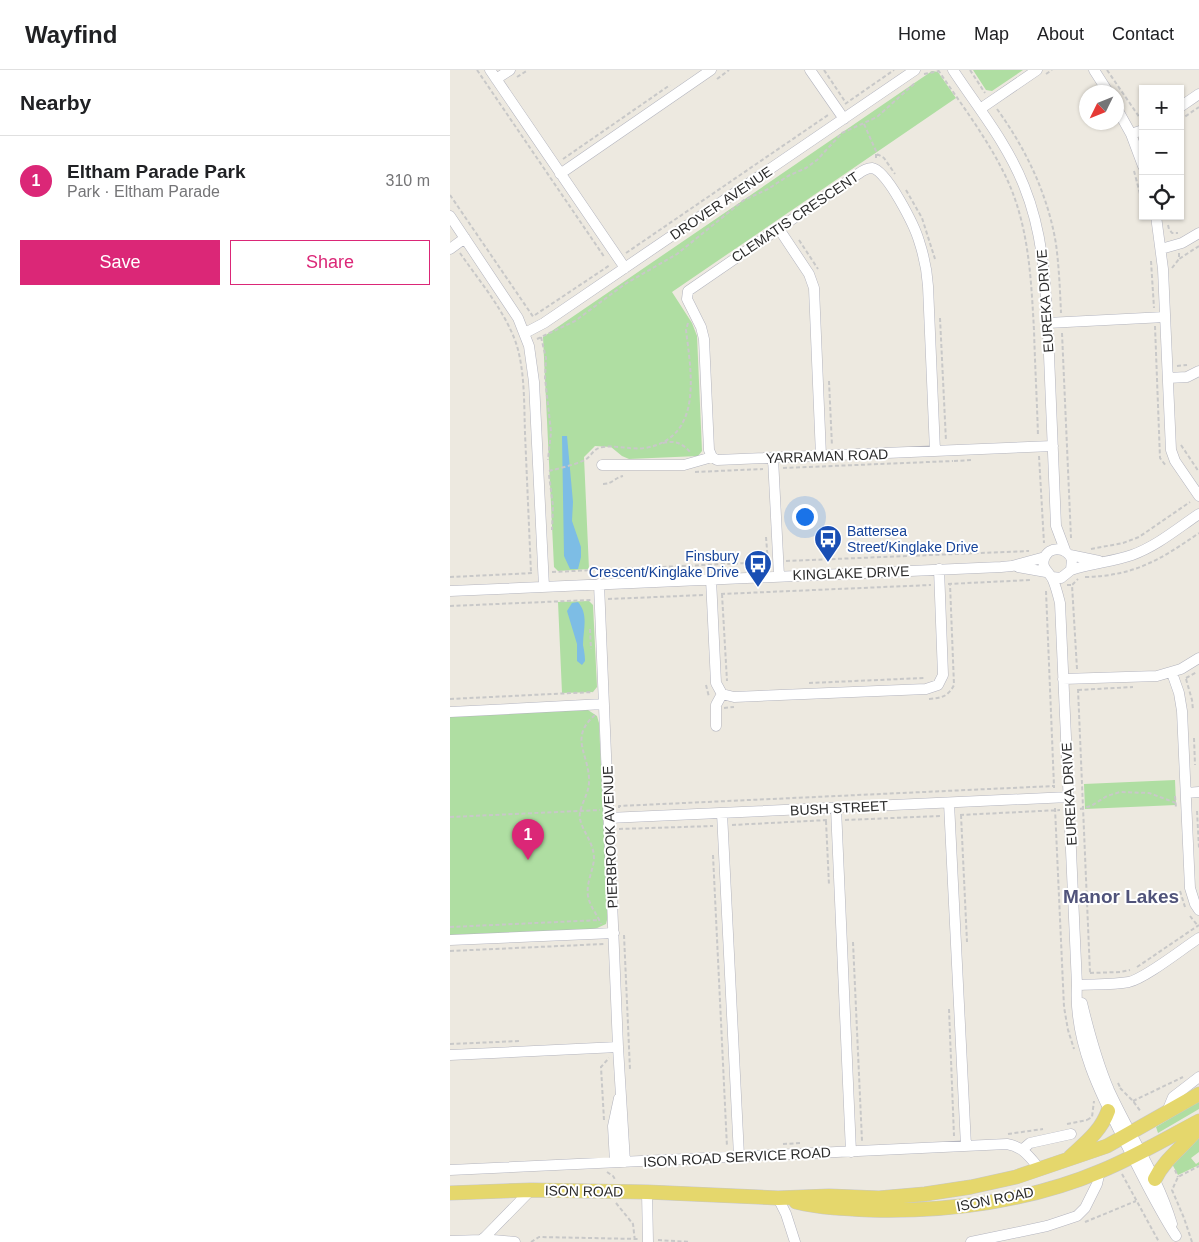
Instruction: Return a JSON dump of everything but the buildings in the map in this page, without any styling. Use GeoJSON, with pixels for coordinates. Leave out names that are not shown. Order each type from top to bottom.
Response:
{"type":"FeatureCollection","features":[{"type":"Feature","properties":{"kind":"main road","name":"ISON ROAD"},"geometry":{"type":"LineString","coordinates":[[450,1193],[530,1190],[647,1192],[778,1198],[829,1196],[879,1198],[925,1194],[971,1187],[1016,1177],[1066,1161],[1107,1146],[1127,1136],[1199,1094]]}},
{"type":"Feature","properties":{"kind":"main road"},"geometry":{"type":"LineString","coordinates":[[1066,1161],[1097,1131],[1108,1111]]}},
{"type":"Feature","properties":{"kind":"main road","name":"ISON ROAD"},"geometry":{"type":"LineString","coordinates":[[778,1198],[814,1206],[856,1209],[898,1210],[944,1208],[976,1204],[1063,1184],[1100,1171],[1137,1154],[1199,1121]]}},
{"type":"Feature","properties":{"kind":"main road"},"geometry":{"type":"LineString","coordinates":[[1155,1179],[1164,1164],[1199,1127]]}},
{"type":"Feature","properties":{"kind":"street"},"geometry":{"type":"LineString","coordinates":[[490,70],[625,268]]}},
{"type":"Feature","properties":{"kind":"street"},"geometry":{"type":"LineString","coordinates":[[496,79],[510,70]]}},
{"type":"Feature","properties":{"kind":"street"},"geometry":{"type":"LineString","coordinates":[[560,174],[711,70]]}},
{"type":"Feature","properties":{"kind":"street"},"geometry":{"type":"LineString","coordinates":[[810,70],[844,119]]}},
{"type":"Feature","properties":{"kind":"street","name":"EUREKA DRIVE"},"geometry":{"type":"LineString","coordinates":[[952,70],[980,109],[1011,158],[1031,203],[1043,256],[1056,526],[1067,553]]}},
{"type":"Feature","properties":{"kind":"street"},"geometry":{"type":"LineString","coordinates":[[980,109],[1036,70]]}},
{"type":"Feature","properties":{"kind":"street"},"geometry":{"type":"LineString","coordinates":[[1094,70],[1104,85]]}},
{"type":"Feature","properties":{"kind":"street","name":"DROVER AVENUE"},"geometry":{"type":"LineString","coordinates":[[526,338],[539,332],[625,268],[844,119],[919,75]]}},
{"type":"Feature","properties":{"kind":"street"},"geometry":{"type":"LineString","coordinates":[[1184,104],[1199,94]]}},
{"type":"Feature","properties":{"kind":"street"},"geometry":{"type":"LineString","coordinates":[[1124,121],[1131,134],[1138,169]]}},
{"type":"Feature","properties":{"kind":"street"},"geometry":{"type":"LineString","coordinates":[[1131,134],[1139,131]]}},
{"type":"Feature","properties":{"kind":"street","name":"CLEMATIS CRESCENT"},"geometry":{"type":"LineString","coordinates":[[712,457],[709,450],[704,339],[701,327],[686,294],[691,288],[865,169],[875,169],[883,175],[907,212],[919,238],[926,265],[928,286],[938,444]]}},
{"type":"Feature","properties":{"kind":"street"},"geometry":{"type":"LineString","coordinates":[[450,216],[518,318],[526,338],[534,382],[544,587]]}},
{"type":"Feature","properties":{"kind":"street"},"geometry":{"type":"LineString","coordinates":[[1157,220],[1161,248],[1160,317],[1168,378],[1172,454],[1199,496]]}},
{"type":"Feature","properties":{"kind":"street"},"geometry":{"type":"LineString","coordinates":[[779,229],[809,274],[814,288],[825,449]]}},
{"type":"Feature","properties":{"kind":"street"},"geometry":{"type":"LineString","coordinates":[[1161,248],[1182,243],[1199,233]]}},
{"type":"Feature","properties":{"kind":"street"},"geometry":{"type":"LineString","coordinates":[[452,247],[465,238]]}},
{"type":"Feature","properties":{"kind":"street"},"geometry":{"type":"LineString","coordinates":[[1047,323],[1160,317]]}},
{"type":"Feature","properties":{"kind":"street"},"geometry":{"type":"LineString","coordinates":[[1168,378],[1187,377],[1199,371]]}},
{"type":"Feature","properties":{"kind":"street","name":"YARRAMAN ROAD"},"geometry":{"type":"LineString","coordinates":[[602,465],[684,465],[712,457],[717,460],[773,458],[825,449],[938,444],[1053,446]]}},
{"type":"Feature","properties":{"kind":"street"},"geometry":{"type":"LineString","coordinates":[[773,458],[779,576]]}},
{"type":"Feature","properties":{"kind":"street"},"geometry":{"type":"LineString","coordinates":[[1100,561],[1057,549],[1046,550],[1044,565],[1048,578],[1062,578],[1069,573],[1100,561],[1128,556],[1144,550],[1199,514]]}},
{"type":"Feature","properties":{"kind":"street","name":"EUREKA DRIVE"},"geometry":{"type":"LineString","coordinates":[[1046,550],[1056,526]]}},
{"type":"Feature","properties":{"kind":"street","name":"KINGLAKE DRIVE"},"geometry":{"type":"LineString","coordinates":[[1012,566],[1046,550]]}},
{"type":"Feature","properties":{"kind":"street"},"geometry":{"type":"LineString","coordinates":[[1067,553],[1073,563],[1069,573]]}},
{"type":"Feature","properties":{"kind":"street","name":"KINGLAKE DRIVE"},"geometry":{"type":"LineString","coordinates":[[450,591],[1012,566],[1048,578]]}},
{"type":"Feature","properties":{"kind":"street"},"geometry":{"type":"LineString","coordinates":[[711,579],[717,594],[716,682],[734,697],[926,689],[935,687],[941,682],[944,671],[945,584],[940,569]]}},
{"type":"Feature","properties":{"kind":"street","name":"EUREKA DRIVE"},"geometry":{"type":"LineString","coordinates":[[1069,573],[1060,603],[1077,985],[1076,1001],[1094,1079],[1108,1111],[1127,1136]]}},
{"type":"Feature","properties":{"kind":"street","name":"EUREKA DRIVE"},"geometry":{"type":"LineString","coordinates":[[1048,578],[1060,603]]}},
{"type":"Feature","properties":{"kind":"street","name":"PIERBROOK AVENUE"},"geometry":{"type":"LineString","coordinates":[[599,584],[600,705],[608,814],[607,937],[614,1047],[622,1090],[614,1118],[620,1162]]}},
{"type":"Feature","properties":{"kind":"street"},"geometry":{"type":"LineString","coordinates":[[1063,680],[1172,673],[1199,658]]}},
{"type":"Feature","properties":{"kind":"street"},"geometry":{"type":"LineString","coordinates":[[1172,673],[1182,700],[1190,888],[1194,904],[1199,910]]}},
{"type":"Feature","properties":{"kind":"street"},"geometry":{"type":"LineString","coordinates":[[716,726],[716,705],[725,691]]}},
{"type":"Feature","properties":{"kind":"street"},"geometry":{"type":"LineString","coordinates":[[450,712],[600,705]]}},
{"type":"Feature","properties":{"kind":"street"},"geometry":{"type":"LineString","coordinates":[[1186,793],[1199,792]]}},
{"type":"Feature","properties":{"kind":"street","name":"BUSH STREET"},"geometry":{"type":"LineString","coordinates":[[608,814],[722,813],[1069,797]]}},
{"type":"Feature","properties":{"kind":"street"},"geometry":{"type":"LineString","coordinates":[[949,803],[966,1146]]}},
{"type":"Feature","properties":{"kind":"street"},"geometry":{"type":"LineString","coordinates":[[836,808],[851,1152]]}},
{"type":"Feature","properties":{"kind":"street"},"geometry":{"type":"LineString","coordinates":[[722,813],[738,1156]]}},
{"type":"Feature","properties":{"kind":"street"},"geometry":{"type":"LineString","coordinates":[[450,940],[607,937]]}},
{"type":"Feature","properties":{"kind":"street"},"geometry":{"type":"LineString","coordinates":[[1077,985],[1133,980],[1148,973],[1199,938]]}},
{"type":"Feature","properties":{"kind":"street","name":"EUREKA DRIVE"},"geometry":{"type":"LineString","coordinates":[[1077,985],[1101,1069],[1127,1136],[1137,1154]]}},
{"type":"Feature","properties":{"kind":"street"},"geometry":{"type":"LineString","coordinates":[[450,1055],[614,1047]]}},
{"type":"Feature","properties":{"kind":"street","name":"ISON ROAD"},"geometry":{"type":"LineString","coordinates":[[1166,1114],[1173,1097],[1199,1077]]}},
{"type":"Feature","properties":{"kind":"street"},"geometry":{"type":"LineString","coordinates":[[1040,1169],[1023,1149],[1030,1143],[1071,1134]]}},
{"type":"Feature","properties":{"kind":"street","name":"ISON ROAD SERVICE ROAD"},"geometry":{"type":"LineString","coordinates":[[450,1170],[1007,1144],[1023,1149]]}},
{"type":"Feature","properties":{"kind":"street"},"geometry":{"type":"LineString","coordinates":[[1137,1154],[1155,1179],[1177,1239]]}},
{"type":"Feature","properties":{"kind":"street"},"geometry":{"type":"LineString","coordinates":[[1137,1154],[1162,1216],[1177,1239]]}},
{"type":"Feature","properties":{"kind":"street"},"geometry":{"type":"LineString","coordinates":[[971,1242],[989,1240],[1047,1226],[1077,1216],[1085,1208],[1100,1171]]}},
{"type":"Feature","properties":{"kind":"street"},"geometry":{"type":"LineString","coordinates":[[450,1241],[481,1240],[530,1190]]}},
{"type":"Feature","properties":{"kind":"street"},"geometry":{"type":"LineString","coordinates":[[647,1192],[648,1241]]}},
{"type":"Feature","properties":{"kind":"street"},"geometry":{"type":"LineString","coordinates":[[778,1198],[796,1242]]}},
{"type":"Feature","properties":{"kind":"street"},"geometry":{"type":"LineString","coordinates":[[485,1237],[515,1242]]}},
{"type":"Feature","properties":{"kind":"path"},"geometry":{"type":"LineString","coordinates":[[824,70],[846,103]]}},
{"type":"Feature","properties":{"kind":"path"},"geometry":{"type":"LineString","coordinates":[[450,195],[534,317],[894,70]]}},
{"type":"Feature","properties":{"kind":"path"},"geometry":{"type":"LineString","coordinates":[[526,338],[539,332],[563,328],[587,314],[625,284],[677,254],[737,206],[806,168],[817,160],[842,134],[864,124],[883,112],[919,75],[938,70],[988,145],[1005,176],[1017,206],[1027,243],[1031,276],[1038,447],[1046,550]]}},
{"type":"Feature","properties":{"kind":"path"},"geometry":{"type":"LineString","coordinates":[[1107,70],[1139,117]]}},
{"type":"Feature","properties":{"kind":"path"},"geometry":{"type":"LineString","coordinates":[[563,158],[676,81]]}},
{"type":"Feature","properties":{"kind":"path"},"geometry":{"type":"LineString","coordinates":[[1184,117],[1199,107]]}},
{"type":"Feature","properties":{"kind":"path"},"geometry":{"type":"LineString","coordinates":[[864,124],[876,150]]}},
{"type":"Feature","properties":{"kind":"path"},"geometry":{"type":"LineString","coordinates":[[876,154],[884,158],[896,175]]}},
{"type":"Feature","properties":{"kind":"path"},"geometry":{"type":"LineString","coordinates":[[901,183],[922,218],[936,263]]}},
{"type":"Feature","properties":{"kind":"path"},"geometry":{"type":"LineString","coordinates":[[1168,223],[1169,230],[1172,233],[1181,233]]}},
{"type":"Feature","properties":{"kind":"path"},"geometry":{"type":"LineString","coordinates":[[452,247],[498,308],[509,326],[517,346],[523,396],[531,573]]}},
{"type":"Feature","properties":{"kind":"path"},"geometry":{"type":"LineString","coordinates":[[1151,255],[1160,317],[1160,458],[1170,473]]}},
{"type":"Feature","properties":{"kind":"path"},"geometry":{"type":"LineString","coordinates":[[660,443],[673,435],[679,428],[688,410],[692,376],[686,330],[688,322],[695,316]]}},
{"type":"Feature","properties":{"kind":"path"},"geometry":{"type":"LineString","coordinates":[[940,316],[938,444],[952,441]]}},
{"type":"Feature","properties":{"kind":"path"},"geometry":{"type":"LineString","coordinates":[[539,332],[546,358],[551,432],[548,464],[554,506],[552,531]]}},
{"type":"Feature","properties":{"kind":"path"},"geometry":{"type":"LineString","coordinates":[[1177,366],[1189,365]]}},
{"type":"Feature","properties":{"kind":"path"},"geometry":{"type":"LineString","coordinates":[[549,472],[587,459],[593,451],[602,447],[634,449],[669,442],[680,443],[699,462]]}},
{"type":"Feature","properties":{"kind":"path"},"geometry":{"type":"LineString","coordinates":[[1087,549],[1123,543],[1147,532],[1190,502],[1186,495]]}},
{"type":"Feature","properties":{"kind":"path"},"geometry":{"type":"LineString","coordinates":[[450,577],[1031,551]]}},
{"type":"Feature","properties":{"kind":"path"},"geometry":{"type":"LineString","coordinates":[[553,565],[554,572]]}},
{"type":"Feature","properties":{"kind":"path"},"geometry":{"type":"LineString","coordinates":[[1048,578],[1054,786]]}},
{"type":"Feature","properties":{"kind":"path"},"geometry":{"type":"LineString","coordinates":[[450,606],[1038,579]]}},
{"type":"Feature","properties":{"kind":"path"},"geometry":{"type":"LineString","coordinates":[[929,699],[944,697],[954,685],[945,584]]}},
{"type":"Feature","properties":{"kind":"path"},"geometry":{"type":"LineString","coordinates":[[717,594],[725,691]]}},
{"type":"Feature","properties":{"kind":"path"},"geometry":{"type":"LineString","coordinates":[[588,600],[590,605]]}},
{"type":"Feature","properties":{"kind":"path"},"geometry":{"type":"LineString","coordinates":[[591,626],[590,641],[592,654]]}},
{"type":"Feature","properties":{"kind":"path"},"geometry":{"type":"LineString","coordinates":[[805,683],[928,678]]}},
{"type":"Feature","properties":{"kind":"path"},"geometry":{"type":"LineString","coordinates":[[706,681],[710,700],[716,705],[725,708],[734,707]]}},
{"type":"Feature","properties":{"kind":"path"},"geometry":{"type":"LineString","coordinates":[[450,951],[607,937],[600,920],[590,904],[588,888],[594,858],[590,840],[580,820],[580,811],[588,792],[589,782],[581,737],[586,723],[596,714],[600,705],[595,688]]}},
{"type":"Feature","properties":{"kind":"path"},"geometry":{"type":"LineString","coordinates":[[450,700],[596,692]]}},
{"type":"Feature","properties":{"kind":"path"},"geometry":{"type":"LineString","coordinates":[[1055,810],[1083,809],[1107,796],[1120,792],[1149,793],[1169,802],[1180,803],[1187,808]]}},
{"type":"Feature","properties":{"kind":"path"},"geometry":{"type":"LineString","coordinates":[[450,817],[580,811],[608,814]]}},
{"type":"Feature","properties":{"kind":"path"},"geometry":{"type":"LineString","coordinates":[[1197,811],[1199,848]]}},
{"type":"Feature","properties":{"kind":"path"},"geometry":{"type":"LineString","coordinates":[[713,855],[727,1147]]}},
{"type":"Feature","properties":{"kind":"path"},"geometry":{"type":"LineString","coordinates":[[450,927],[600,920]]}},
{"type":"Feature","properties":{"kind":"path"},"geometry":{"type":"LineString","coordinates":[[1090,984],[1090,973],[1120,972],[1133,969],[1199,925]]}},
{"type":"Feature","properties":{"kind":"path"},"geometry":{"type":"LineString","coordinates":[[852,936],[862,1141]]}},
{"type":"Feature","properties":{"kind":"path"},"geometry":{"type":"LineString","coordinates":[[604,1124],[601,1068],[614,1047]]}},
{"type":"Feature","properties":{"kind":"path"},"geometry":{"type":"LineString","coordinates":[[1133,1101],[1183,1076]]}},
{"type":"Feature","properties":{"kind":"path"},"geometry":{"type":"LineString","coordinates":[[1116,1081],[1121,1089]]}},
{"type":"Feature","properties":{"kind":"path"},"geometry":{"type":"LineString","coordinates":[[1192,1242],[1172,1190],[1178,1177],[1199,1166]]}},
{"type":"Feature","properties":{"kind":"path"},"geometry":{"type":"LineString","coordinates":[[534,1241],[539,1237],[690,1242]]}},
{"type":"Feature","properties":{"kind":"green space"},"geometry":{"type":"Polygon","coordinates":[[[973,70],[1023,70],[992,91],[986,90],[973,70]]]}},
{"type":"Feature","properties":{"kind":"green space"},"geometry":{"type":"Polygon","coordinates":[[[932,71],[938,72],[956,98],[672,292],[692,323],[697,336],[702,451],[698,456],[629,459],[611,447],[595,446],[584,457],[589,569],[558,571],[554,567],[543,337],[932,71]]]}},
{"type":"Feature","properties":{"kind":"green space"},"geometry":{"type":"Polygon","coordinates":[[[589,601],[593,605],[597,687],[593,692],[562,693],[558,602],[589,601]]]}},
{"type":"Feature","properties":{"kind":"green space"},"geometry":{"type":"Polygon","coordinates":[[[588,710],[597,716],[599,723],[608,916],[606,924],[595,929],[450,936],[450,716],[588,710]]]}},
{"type":"Feature","properties":{"kind":"green space"},"geometry":{"type":"Polygon","coordinates":[[[1175,780],[1176,805],[1085,809],[1084,784],[1175,780]]]}},
{"type":"Feature","properties":{"kind":"green space"},"geometry":{"type":"Polygon","coordinates":[[[1199,1101],[1199,1109],[1158,1133],[1156,1127],[1199,1101]]]}},
{"type":"Feature","properties":{"kind":"green space"},"geometry":{"type":"Polygon","coordinates":[[[1199,1136],[1199,1152],[1191,1158],[1196,1164],[1199,1162],[1199,1165],[1178,1175],[1172,1164],[1199,1136]]]}},
{"type":"Feature","properties":{"kind":"water"},"geometry":{"type":"Polygon","coordinates":[[[562,436],[567,436],[573,502],[572,521],[581,547],[578,569],[570,569],[564,556],[562,436]]]}},
{"type":"Feature","properties":{"kind":"water"},"geometry":{"type":"Polygon","coordinates":[[[578,602],[585,622],[583,645],[585,661],[582,665],[577,661],[577,644],[567,611],[572,603],[578,602]]]}},
{"type":"Feature","properties":{"kind":"place","name":"Battersea Street/Kinglake Drive"},"geometry":{"type":"Point","coordinates":[828,563]}},
{"type":"Feature","properties":{"kind":"place","name":"Finsbury Crescent/Kinglake Drive"},"geometry":{"type":"Point","coordinates":[758,588]}},
{"type":"Feature","properties":{"kind":"place","name":"Eltham Parade Park"},"geometry":{"type":"Point","coordinates":[528,860]}},
{"type":"Feature","properties":{"kind":"district","name":"Manor Lakes"},"geometry":{"type":"Point","coordinates":[1121,896]}}]}
